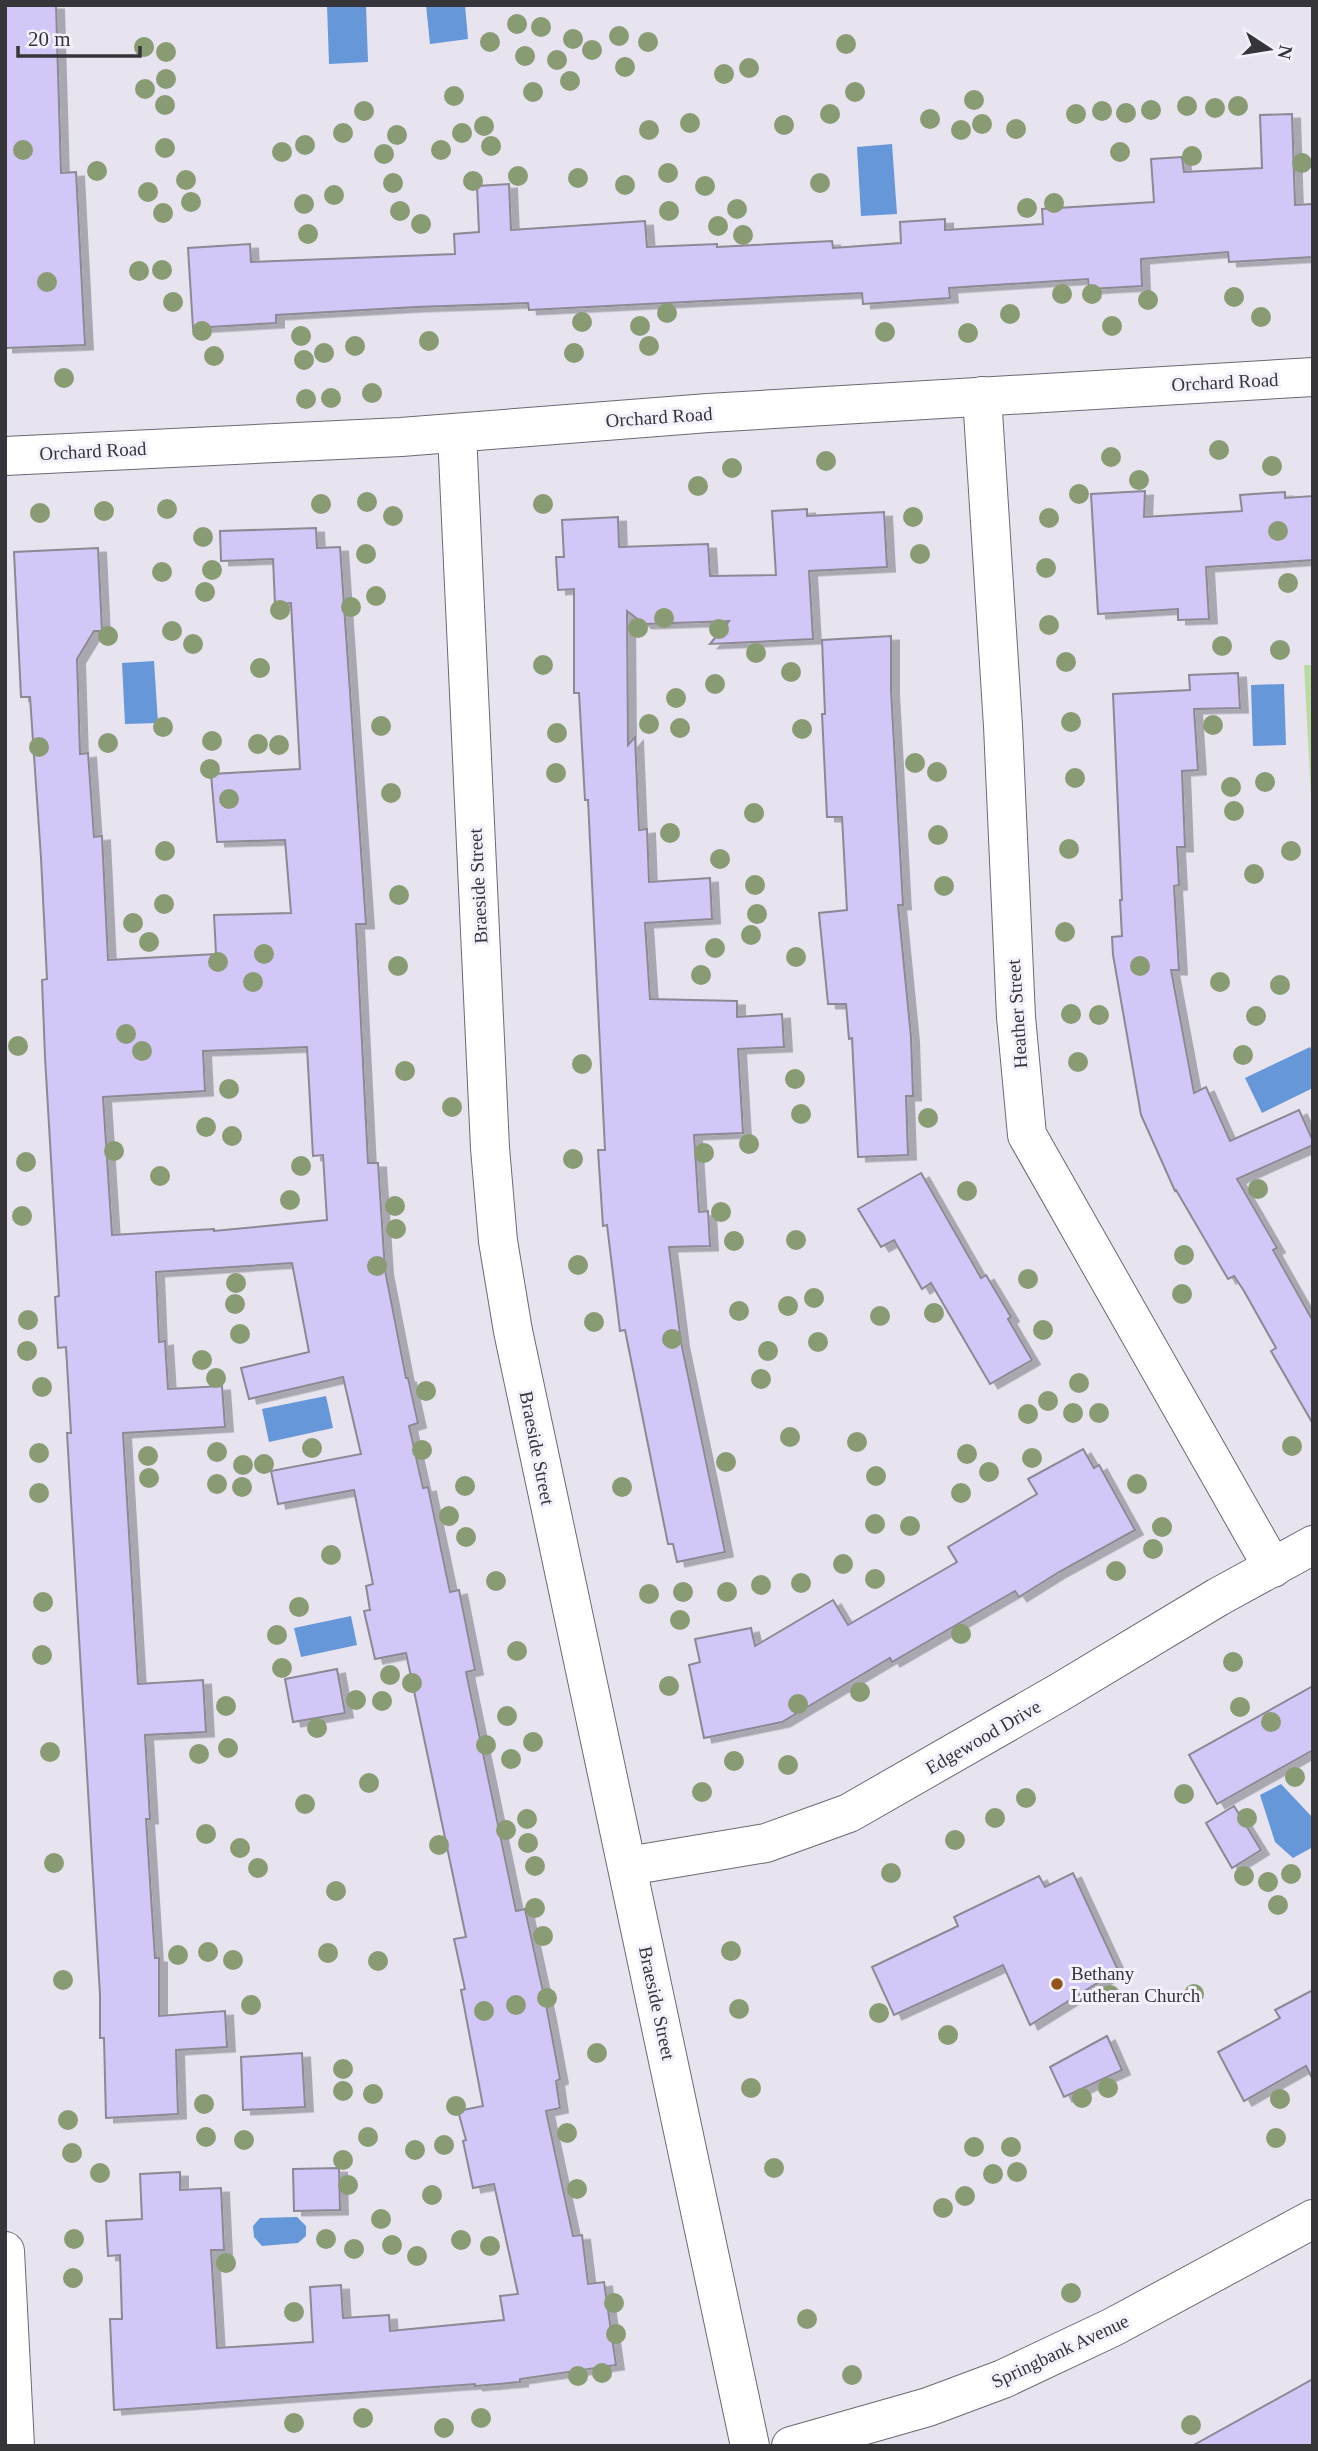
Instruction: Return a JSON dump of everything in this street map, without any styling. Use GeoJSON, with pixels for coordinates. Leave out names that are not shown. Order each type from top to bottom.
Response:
{"type":"FeatureCollection","features":[{"type":"Feature","properties":{"kind":"street","name":"Orchard Road"},"geometry":{"type":"LineString","coordinates":[[5,456],[457,433],[708,413],[1313,377]]}},
{"type":"Feature","properties":{"kind":"street","name":"Heather Street"},"geometry":{"type":"LineString","coordinates":[[982,396],[1003,726],[1016,1017],[1027,1135],[1273,1568]]}},
{"type":"Feature","properties":{"kind":"street","name":"Braeside Street"},"geometry":{"type":"LineString","coordinates":[[457,433],[490,1148],[498,1241],[513,1331],[550,1509],[750,2446]]}},
{"type":"Feature","properties":{"kind":"street","name":"Edgewood Drive"},"geometry":{"type":"LineString","coordinates":[[628,1866],[766,1843],[849,1814],[1218,1597],[1313,1545]]}},
{"type":"Feature","properties":{"kind":"street","name":"Springbank Avenue"},"geometry":{"type":"LineString","coordinates":[[791,2446],[928,2407],[1003,2379],[1113,2328],[1313,2219]]}},
{"type":"Feature","properties":{"kind":"street"},"geometry":{"type":"LineString","coordinates":[[5,2250],[15,2446]]}},
{"type":"Feature","properties":{"kind":"green space"},"geometry":{"type":"Polygon","coordinates":[[[1304,665],[1313,665],[1313,833],[1304,665]]]}},
{"type":"Feature","properties":{"kind":"water"},"geometry":{"type":"Polygon","coordinates":[[[327,5],[366,5],[368,62],[329,64],[327,5]]]}},
{"type":"Feature","properties":{"kind":"water"},"geometry":{"type":"Polygon","coordinates":[[[426,5],[465,5],[468,39],[430,44],[426,5]]]}},
{"type":"Feature","properties":{"kind":"water"},"geometry":{"type":"Polygon","coordinates":[[[892,144],[897,214],[861,216],[857,147],[892,144]]]}},
{"type":"Feature","properties":{"kind":"water"},"geometry":{"type":"Polygon","coordinates":[[[154,661],[158,723],[125,724],[122,663],[154,661]]]}},
{"type":"Feature","properties":{"kind":"water"},"geometry":{"type":"Polygon","coordinates":[[[1284,684],[1286,745],[1253,746],[1251,685],[1284,684]]]}},
{"type":"Feature","properties":{"kind":"water"},"geometry":{"type":"Polygon","coordinates":[[[1310,1047],[1313,1053],[1313,1088],[1262,1113],[1245,1078],[1310,1047]]]}},
{"type":"Feature","properties":{"kind":"water"},"geometry":{"type":"Polygon","coordinates":[[[326,1396],[333,1428],[269,1442],[262,1409],[326,1396]]]}},
{"type":"Feature","properties":{"kind":"water"},"geometry":{"type":"Polygon","coordinates":[[[351,1616],[357,1645],[301,1657],[294,1628],[351,1616]]]}},
{"type":"Feature","properties":{"kind":"water"},"geometry":{"type":"Polygon","coordinates":[[[1281,1784],[1313,1818],[1313,1847],[1293,1858],[1275,1842],[1260,1795],[1281,1784]]]}},
{"type":"Feature","properties":{"kind":"water"},"geometry":{"type":"Polygon","coordinates":[[[297,2217],[306,2226],[306,2236],[298,2243],[262,2246],[254,2237],[253,2226],[260,2218],[297,2217]]]}},
{"type":"Feature","properties":{"kind":"building"},"geometry":{"type":"Polygon","coordinates":[[[5,5],[56,5],[61,173],[76,172],[85,345],[5,348],[5,5]]]}},
{"type":"Feature","properties":{"kind":"building"},"geometry":{"type":"Polygon","coordinates":[[[1292,114],[1295,205],[1313,204],[1313,257],[1229,262],[1228,252],[1141,259],[1142,286],[1089,289],[1088,279],[949,288],[950,298],[863,304],[862,293],[529,310],[528,303],[416,307],[276,315],[276,323],[193,328],[188,248],[250,244],[251,262],[455,254],[454,234],[479,232],[477,186],[509,184],[511,230],[645,221],[647,247],[717,244],[717,247],[832,241],[833,248],[901,243],[900,222],[945,219],[945,230],[1043,224],[1042,209],[1154,202],[1151,159],[1182,157],[1184,172],[1262,168],[1260,115],[1292,114]]]}},
{"type":"Feature","properties":{"kind":"building"},"geometry":{"type":"Polygon","coordinates":[[[1145,491],[1144,517],[1242,511],[1240,495],[1285,492],[1285,498],[1313,496],[1313,560],[1206,567],[1209,619],[1178,620],[1178,609],[1098,614],[1091,494],[1145,491]]]}},
{"type":"Feature","properties":{"kind":"building"},"geometry":{"type":"Polygon","coordinates":[[[807,509],[807,516],[884,512],[887,567],[809,571],[813,639],[710,644],[729,621],[644,624],[627,611],[628,745],[635,737],[639,830],[647,829],[649,882],[710,878],[712,919],[645,923],[650,999],[737,1001],[737,1017],[782,1014],[784,1047],[738,1049],[743,1133],[694,1135],[699,1212],[708,1211],[710,1246],[669,1247],[681,1342],[725,1552],[677,1562],[673,1544],[668,1544],[625,1330],[620,1331],[607,1225],[603,1226],[598,1150],[605,1150],[588,800],[585,800],[579,693],[574,693],[574,589],[558,590],[556,557],[564,557],[562,520],[618,517],[619,547],[708,544],[710,576],[776,575],[772,511],[807,509]]]}},
{"type":"Feature","properties":{"kind":"building"},"geometry":{"type":"Polygon","coordinates":[[[316,528],[317,548],[340,547],[366,924],[356,924],[368,1163],[378,1163],[385,1270],[406,1378],[418,1423],[409,1426],[423,1488],[428,1487],[450,1592],[459,1590],[475,1670],[466,1672],[516,1911],[525,1909],[560,2079],[556,2081],[560,2108],[546,2111],[573,2236],[582,2235],[588,2284],[604,2282],[616,2365],[520,2379],[520,2382],[114,2410],[110,2319],[122,2319],[120,2255],[108,2256],[106,2221],[142,2219],[140,2174],[180,2172],[180,2190],[221,2188],[224,2250],[211,2250],[217,2348],[313,2342],[310,2287],[341,2285],[343,2318],[389,2315],[390,2331],[504,2320],[500,2296],[518,2294],[494,2184],[473,2188],[463,2141],[466,2140],[458,2111],[483,2106],[461,1990],[465,1989],[454,1939],[466,1937],[406,1653],[375,1659],[364,1611],[370,1610],[366,1586],[373,1584],[354,1490],[278,1504],[271,1471],[361,1454],[343,1377],[249,1399],[241,1368],[309,1352],[292,1263],[156,1272],[159,1342],[165,1341],[168,1389],[222,1386],[225,1427],[123,1433],[138,1684],[203,1680],[206,1732],[145,1735],[150,1819],[146,1819],[155,1958],[159,1958],[159,2016],[225,2011],[227,2047],[176,2050],[178,2114],[106,2118],[104,2038],[100,2038],[100,1995],[67,1433],[71,1433],[66,1347],[58,1348],[55,1297],[59,1296],[45,1057],[42,980],[47,979],[41,858],[30,697],[21,697],[14,552],[98,548],[102,631],[94,631],[77,659],[80,754],[88,753],[94,837],[102,836],[108,960],[216,954],[214,915],[291,913],[285,840],[217,842],[211,774],[300,769],[291,603],[275,604],[273,559],[221,561],[220,531],[316,528]],[[307,1047],[203,1051],[205,1091],[103,1097],[112,1235],[214,1231],[327,1220],[323,1155],[313,1156],[307,1047]]]}},
{"type":"Feature","properties":{"kind":"building"},"geometry":{"type":"Polygon","coordinates":[[[891,636],[891,690],[903,905],[898,905],[911,1037],[913,1096],[906,1096],[908,1155],[858,1157],[852,1038],[849,1039],[846,1004],[828,1004],[819,913],[847,910],[842,817],[827,817],[822,640],[891,636]]]}},
{"type":"Feature","properties":{"kind":"building"},"geometry":{"type":"Polygon","coordinates":[[[1238,673],[1240,708],[1194,709],[1198,770],[1182,771],[1185,847],[1177,847],[1179,885],[1174,886],[1179,970],[1171,970],[1194,1093],[1206,1087],[1230,1141],[1299,1110],[1313,1141],[1313,1145],[1237,1179],[1277,1248],[1273,1250],[1313,1321],[1313,1424],[1271,1351],[1276,1348],[1244,1291],[1234,1276],[1228,1279],[1175,1191],[1141,1115],[1113,955],[1112,937],[1122,936],[1122,900],[1113,694],[1190,690],[1189,675],[1238,673]]]}},
{"type":"Feature","properties":{"kind":"building"},"geometry":{"type":"Polygon","coordinates":[[[921,1173],[981,1278],[986,1275],[1011,1317],[1008,1319],[1032,1360],[990,1384],[931,1283],[922,1289],[894,1240],[881,1247],[858,1209],[921,1173]]]}},
{"type":"Feature","properties":{"kind":"building"},"geometry":{"type":"Polygon","coordinates":[[[1083,1449],[1094,1468],[1099,1465],[1135,1530],[1019,1597],[1015,1591],[892,1662],[890,1658],[782,1722],[704,1738],[689,1665],[700,1662],[695,1639],[751,1628],[755,1646],[833,1600],[848,1625],[957,1562],[948,1547],[1037,1494],[1028,1479],[1083,1449]]]}},
{"type":"Feature","properties":{"kind":"building"},"geometry":{"type":"Polygon","coordinates":[[[337,1669],[345,1713],[293,1722],[285,1679],[337,1669]]]}},
{"type":"Feature","properties":{"kind":"building"},"geometry":{"type":"Polygon","coordinates":[[[1313,1686],[1313,1750],[1217,1804],[1189,1755],[1313,1686]]]}},
{"type":"Feature","properties":{"kind":"building"},"geometry":{"type":"Polygon","coordinates":[[[1234,1806],[1261,1850],[1232,1868],[1206,1823],[1234,1806]]]}},
{"type":"Feature","properties":{"kind":"building","name":"Bethany Lutheran Church"},"geometry":{"type":"Polygon","coordinates":[[[1073,1873],[1118,1970],[1030,2025],[1003,1965],[894,2015],[872,1967],[958,1926],[954,1917],[1039,1876],[1045,1887],[1073,1873]]]}},
{"type":"Feature","properties":{"kind":"building"},"geometry":{"type":"Polygon","coordinates":[[[1313,1990],[1313,2080],[1306,2066],[1244,2101],[1218,2052],[1280,2018],[1275,2010],[1313,1990]]]}},
{"type":"Feature","properties":{"kind":"building"},"geometry":{"type":"Polygon","coordinates":[[[1107,2036],[1122,2070],[1064,2097],[1050,2067],[1107,2036]]]}},
{"type":"Feature","properties":{"kind":"building"},"geometry":{"type":"Polygon","coordinates":[[[302,2053],[305,2107],[243,2110],[241,2057],[302,2053]]]}},
{"type":"Feature","properties":{"kind":"building"},"geometry":{"type":"Polygon","coordinates":[[[339,2168],[340,2210],[294,2211],[293,2169],[339,2168]]]}},
{"type":"Feature","properties":{"kind":"building"},"geometry":{"type":"Polygon","coordinates":[[[1313,2379],[1313,2446],[1192,2446],[1313,2379]]]}},
{"type":"Feature","properties":{"kind":"place","name":"Bethany Lutheran Church"},"geometry":{"type":"Point","coordinates":[1057,1984]}}]}
